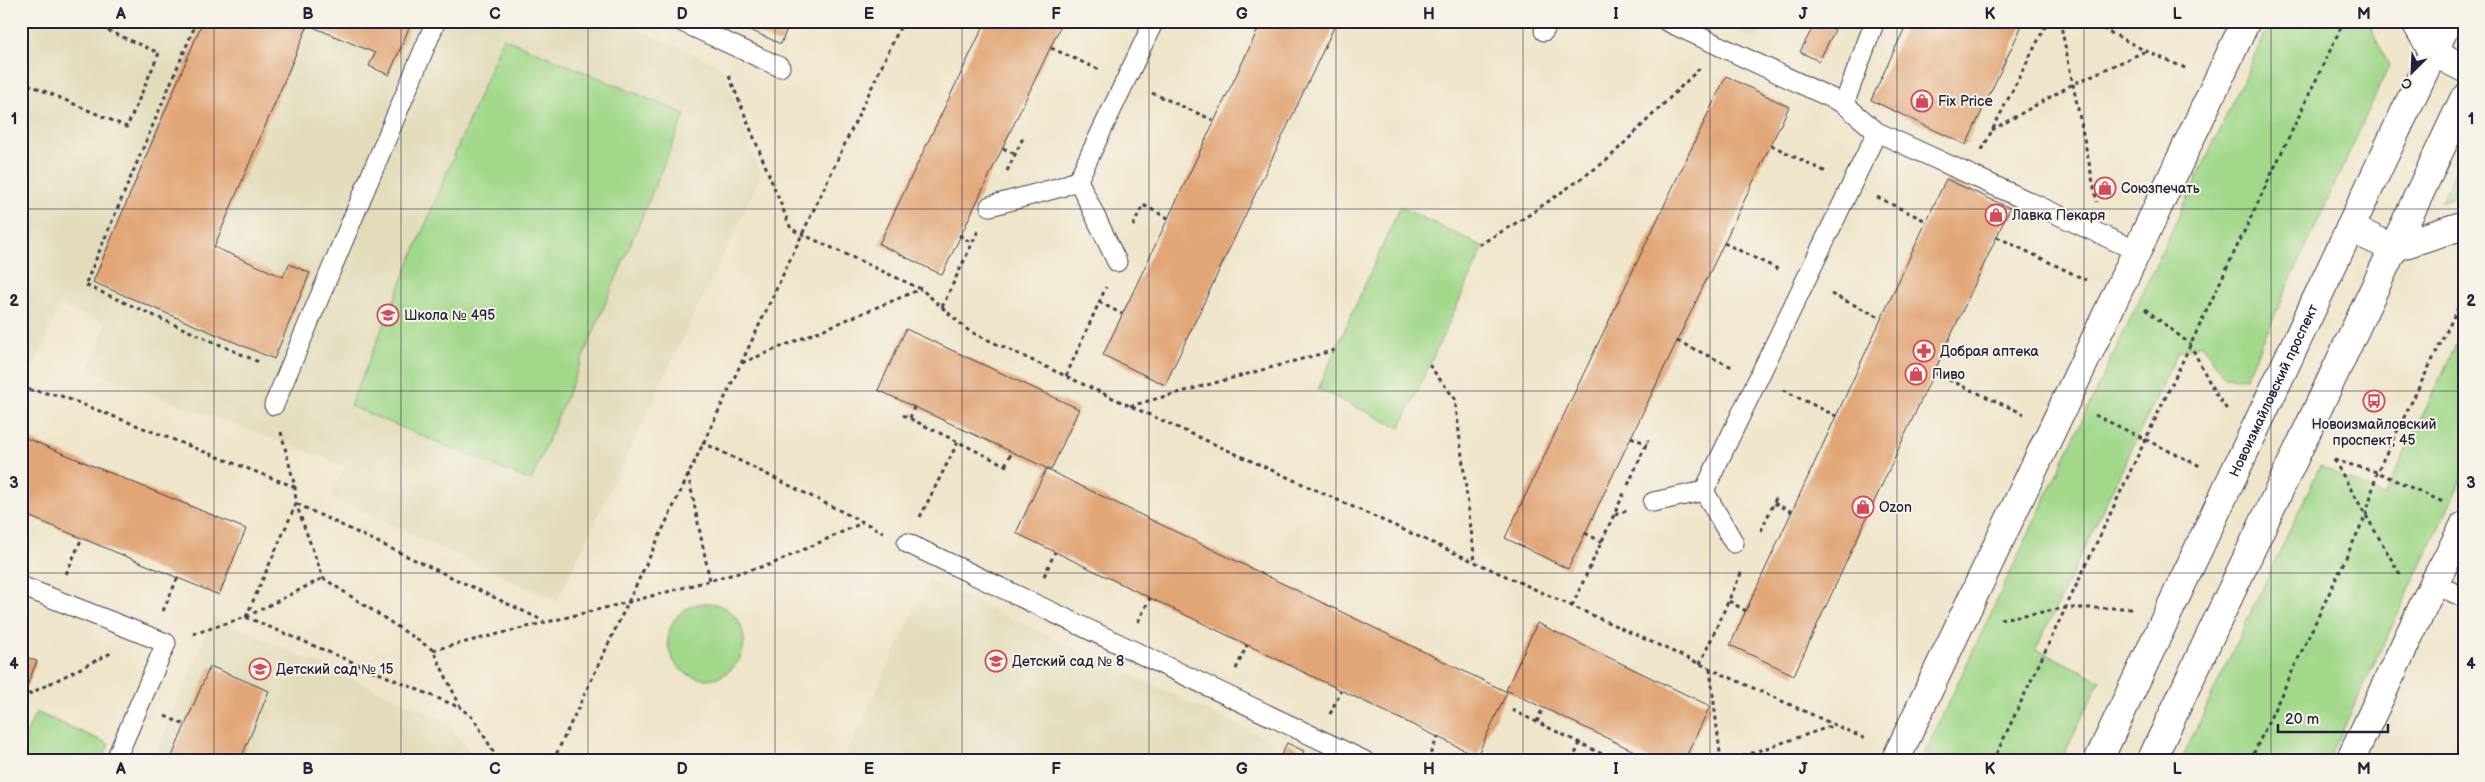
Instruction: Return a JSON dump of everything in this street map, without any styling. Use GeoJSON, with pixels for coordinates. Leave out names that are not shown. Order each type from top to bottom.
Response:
{"type":"FeatureCollection","features":[{"type":"Feature","properties":{"kind":"street"},"geometry":{"type":"LineString","coordinates":[[1895,761],[2246,21]]}},
{"type":"Feature","properties":{"kind":"street"},"geometry":{"type":"LineString","coordinates":[[2415,21],[2433,52],[2464,68]]}},
{"type":"Feature","properties":{"kind":"street","name":"Новоизмайловский проспект"},"geometry":{"type":"LineString","coordinates":[[2098,761],[2448,21]]}},
{"type":"Feature","properties":{"kind":"street"},"geometry":{"type":"LineString","coordinates":[[2151,761],[2464,99]]}},
{"type":"Feature","properties":{"kind":"street"},"geometry":{"type":"LineString","coordinates":[[2350,228],[2393,248],[2464,225]]}},
{"type":"Feature","properties":{"kind":"street"},"geometry":{"type":"LineString","coordinates":[[2350,761],[2434,583],[2464,526]]}},
{"type":"Feature","properties":{"kind":"lane"},"geometry":{"type":"LineString","coordinates":[[274,405],[436,21]]}},
{"type":"Feature","properties":{"kind":"lane"},"geometry":{"type":"LineString","coordinates":[[680,21],[780,67]]}},
{"type":"Feature","properties":{"kind":"lane"},"geometry":{"type":"LineString","coordinates":[[990,206],[1061,188],[1078,180],[1154,21]]}},
{"type":"Feature","properties":{"kind":"lane"},"geometry":{"type":"LineString","coordinates":[[1666,21],[1844,104],[1877,132],[2137,251]]}},
{"type":"Feature","properties":{"kind":"lane"},"geometry":{"type":"LineString","coordinates":[[1844,104],[1875,21]]}},
{"type":"Feature","properties":{"kind":"lane"},"geometry":{"type":"LineString","coordinates":[[1704,491],[1877,132]]}},
{"type":"Feature","properties":{"kind":"lane"},"geometry":{"type":"LineString","coordinates":[[1078,180],[1117,262]]}},
{"type":"Feature","properties":{"kind":"lane"},"geometry":{"type":"LineString","coordinates":[[1653,502],[1704,491]]}},
{"type":"Feature","properties":{"kind":"lane"},"geometry":{"type":"LineString","coordinates":[[1704,491],[1734,543]]}},
{"type":"Feature","properties":{"kind":"lane"},"geometry":{"type":"LineString","coordinates":[[907,543],[1365,761]]}},
{"type":"Feature","properties":{"kind":"lane"},"geometry":{"type":"LineString","coordinates":[[2434,583],[2464,598]]}},
{"type":"Feature","properties":{"kind":"lane"},"geometry":{"type":"LineString","coordinates":[[21,586],[158,641],[115,761]]}},
{"type":"Feature","properties":{"kind":"path"},"geometry":{"type":"LineString","coordinates":[[21,81],[127,127],[159,53],[86,21]]}},
{"type":"Feature","properties":{"kind":"path"},"geometry":{"type":"LineString","coordinates":[[197,21],[85,285],[265,364],[295,487],[296,504],[323,578],[433,650],[461,708]]}},
{"type":"Feature","properties":{"kind":"path"},"geometry":{"type":"LineString","coordinates":[[1252,21],[1260,25]]}},
{"type":"Feature","properties":{"kind":"path"},"geometry":{"type":"LineString","coordinates":[[1970,175],[2048,21]]}},
{"type":"Feature","properties":{"kind":"path"},"geometry":{"type":"LineString","coordinates":[[2060,21],[2099,208]]}},
{"type":"Feature","properties":{"kind":"path"},"geometry":{"type":"LineString","coordinates":[[2088,21],[2146,51],[2185,68]]}},
{"type":"Feature","properties":{"kind":"path"},"geometry":{"type":"LineString","coordinates":[[1993,761],[2344,21]]}},
{"type":"Feature","properties":{"kind":"path"},"geometry":{"type":"LineString","coordinates":[[553,761],[901,22]]}},
{"type":"Feature","properties":{"kind":"path"},"geometry":{"type":"LineString","coordinates":[[712,35],[792,229],[921,289],[969,330],[1130,406],[1870,741]]}},
{"type":"Feature","properties":{"kind":"path"},"geometry":{"type":"LineString","coordinates":[[1479,245],[1526,217],[1606,161],[1721,48]]}},
{"type":"Feature","properties":{"kind":"path"},"geometry":{"type":"LineString","coordinates":[[1992,130],[2073,84],[2146,51]]}},
{"type":"Feature","properties":{"kind":"path"},"geometry":{"type":"LineString","coordinates":[[1002,148],[1015,154]]}},
{"type":"Feature","properties":{"kind":"path"},"geometry":{"type":"LineString","coordinates":[[959,235],[972,242]]}},
{"type":"Feature","properties":{"kind":"path"},"geometry":{"type":"LineString","coordinates":[[1997,237],[2088,280]]}},
{"type":"Feature","properties":{"kind":"path"},"geometry":{"type":"LineString","coordinates":[[741,363],[921,289]]}},
{"type":"Feature","properties":{"kind":"path"},"geometry":{"type":"LineString","coordinates":[[2250,761],[2366,515],[2377,472],[2464,296]]}},
{"type":"Feature","properties":{"kind":"path"},"geometry":{"type":"LineString","coordinates":[[1099,302],[1122,314]]}},
{"type":"Feature","properties":{"kind":"path"},"geometry":{"type":"LineString","coordinates":[[2143,308],[2190,344],[2216,393],[2228,411]]}},
{"type":"Feature","properties":{"kind":"path"},"geometry":{"type":"LineString","coordinates":[[1130,406],[1336,350]]}},
{"type":"Feature","properties":{"kind":"path"},"geometry":{"type":"LineString","coordinates":[[1430,365],[1455,399],[1475,562]]}},
{"type":"Feature","properties":{"kind":"path"},"geometry":{"type":"LineString","coordinates":[[1934,373],[2025,414]]}},
{"type":"Feature","properties":{"kind":"path"},"geometry":{"type":"LineString","coordinates":[[21,388],[61,396],[295,487]]}},
{"type":"Feature","properties":{"kind":"path"},"geometry":{"type":"LineString","coordinates":[[2066,401],[2200,466]]}},
{"type":"Feature","properties":{"kind":"path"},"geometry":{"type":"LineString","coordinates":[[910,418],[914,407]]}},
{"type":"Feature","properties":{"kind":"path"},"geometry":{"type":"LineString","coordinates":[[903,415],[1007,466],[1012,452]]}},
{"type":"Feature","properties":{"kind":"path"},"geometry":{"type":"LineString","coordinates":[[1572,606],[1648,442],[1631,437]]}},
{"type":"Feature","properties":{"kind":"path"},"geometry":{"type":"LineString","coordinates":[[702,442],[862,523],[907,543],[958,442]]}},
{"type":"Feature","properties":{"kind":"path"},"geometry":{"type":"LineString","coordinates":[[2420,612],[2334,460],[2377,472],[2446,503]]}},
{"type":"Feature","properties":{"kind":"path"},"geometry":{"type":"LineString","coordinates":[[688,473],[710,580]]}},
{"type":"Feature","properties":{"kind":"path"},"geometry":{"type":"LineString","coordinates":[[1758,538],[1776,498]]}},
{"type":"Feature","properties":{"kind":"path"},"geometry":{"type":"LineString","coordinates":[[1774,503],[1792,512]]}},
{"type":"Feature","properties":{"kind":"path"},"geometry":{"type":"LineString","coordinates":[[246,617],[296,504]]}},
{"type":"Feature","properties":{"kind":"path"},"geometry":{"type":"LineString","coordinates":[[296,504],[544,621]]}},
{"type":"Feature","properties":{"kind":"path"},"geometry":{"type":"LineString","coordinates":[[433,650],[772,564],[862,523]]}},
{"type":"Feature","properties":{"kind":"path"},"geometry":{"type":"LineString","coordinates":[[1585,534],[1602,542]]}},
{"type":"Feature","properties":{"kind":"path"},"geometry":{"type":"LineString","coordinates":[[56,600],[82,538]]}},
{"type":"Feature","properties":{"kind":"path"},"geometry":{"type":"LineString","coordinates":[[1700,664],[1746,563]]}},
{"type":"Feature","properties":{"kind":"path"},"geometry":{"type":"LineString","coordinates":[[158,641],[178,578]]}},
{"type":"Feature","properties":{"kind":"path"},"geometry":{"type":"LineString","coordinates":[[21,698],[126,645],[158,641],[246,617],[323,578]]}},
{"type":"Feature","properties":{"kind":"path"},"geometry":{"type":"LineString","coordinates":[[1729,601],[1746,611]]}},
{"type":"Feature","properties":{"kind":"path"},"geometry":{"type":"LineString","coordinates":[[1994,619],[2066,608],[2124,609]]}},
{"type":"Feature","properties":{"kind":"path"},"geometry":{"type":"LineString","coordinates":[[246,617],[461,708],[474,719],[500,761]]}},
{"type":"Feature","properties":{"kind":"path"},"geometry":{"type":"LineString","coordinates":[[1710,669],[1721,761]]}},
{"type":"Feature","properties":{"kind":"path"},"geometry":{"type":"LineString","coordinates":[[1537,722],[1543,707]]}},
{"type":"Feature","properties":{"kind":"path"},"geometry":{"type":"LineString","coordinates":[[1512,710],[1616,761]]}},
{"type":"Feature","properties":{"kind":"path"},"geometry":{"type":"LineString","coordinates":[[1728,761],[1835,725]]}},
{"type":"Feature","properties":{"kind":"path"},"geometry":{"type":"LineString","coordinates":[[1426,761],[1438,737]]}},
{"type":"Feature","properties":{"kind":"path"},"geometry":{"type":"LineString","coordinates":[[1572,761],[1580,744]]}},
{"type":"Feature","properties":{"kind":"path"},"geometry":{"type":"LineString","coordinates":[[1636,761],[1639,753]]}},
{"type":"Feature","properties":{"kind":"shaded area","name":"Школа № 495"},"geometry":{"type":"Polygon","coordinates":[[[21,21],[620,21],[722,67],[761,176],[557,601],[331,497],[345,466],[89,370],[106,324],[59,305],[28,382],[21,379],[21,21]]]}},
{"type":"Feature","properties":{"kind":"shaded area"},"geometry":{"type":"Polygon","coordinates":[[[1714,21],[1766,21],[1757,41],[1714,21]]]}},
{"type":"Feature","properties":{"kind":"shaded area","name":"Детский сад № 8"},"geometry":{"type":"Polygon","coordinates":[[[929,580],[1274,742],[1269,753],[1284,761],[843,761],[929,580]]]}},
{"type":"Feature","properties":{"kind":"shaded area","name":"Детский сад № 15"},"geometry":{"type":"Polygon","coordinates":[[[213,617],[445,720],[477,761],[153,761],[213,617]]]}},
{"type":"Feature","properties":{"kind":"green space"},"geometry":{"type":"Polygon","coordinates":[[[2271,21],[2368,21],[2389,66],[2246,378],[2224,377],[2202,344],[2178,352],[2036,649],[2100,680],[2061,761],[1921,761],[2271,21]]]}},
{"type":"Feature","properties":{"kind":"green space"},"geometry":{"type":"Polygon","coordinates":[[[503,38],[685,114],[531,481],[350,406],[503,38]]]}},
{"type":"Feature","properties":{"kind":"green space"},"geometry":{"type":"Polygon","coordinates":[[[2464,153],[2464,193],[2441,202],[2464,153]]]}},
{"type":"Feature","properties":{"kind":"green space"},"geometry":{"type":"Polygon","coordinates":[[[1400,207],[1484,247],[1400,428],[1318,389],[1400,207]]]}},
{"type":"Feature","properties":{"kind":"green space"},"geometry":{"type":"Polygon","coordinates":[[[2464,328],[2464,474],[2328,761],[2181,761],[2320,466],[2384,496],[2464,328]]]}},
{"type":"Feature","properties":{"kind":"green space"},"geometry":{"type":"Polygon","coordinates":[[[706,603],[720,606],[733,614],[741,627],[744,641],[741,655],[733,668],[720,676],[706,679],[692,676],[679,668],[671,655],[668,641],[671,627],[679,614],[692,606],[706,603]]]}},
{"type":"Feature","properties":{"kind":"green space"},"geometry":{"type":"Polygon","coordinates":[[[36,712],[109,744],[102,761],[21,761],[21,745],[36,712]]]}},
{"type":"Feature","properties":{"kind":"building"},"geometry":{"type":"Polygon","coordinates":[[[203,21],[412,21],[389,75],[369,66],[375,53],[308,25],[214,247],[283,277],[289,264],[310,273],[274,359],[93,282],[203,21]]]}},
{"type":"Feature","properties":{"kind":"building"},"geometry":{"type":"Polygon","coordinates":[[[727,21],[752,21],[748,31],[727,21]]]}},
{"type":"Feature","properties":{"kind":"building"},"geometry":{"type":"Polygon","coordinates":[[[754,21],[790,21],[781,44],[750,30],[754,21]]]}},
{"type":"Feature","properties":{"kind":"building"},"geometry":{"type":"Polygon","coordinates":[[[986,21],[1063,21],[942,275],[879,244],[986,21]]]}},
{"type":"Feature","properties":{"kind":"building"},"geometry":{"type":"Polygon","coordinates":[[[1262,21],[1337,21],[1165,385],[1103,355],[1262,21]]]}},
{"type":"Feature","properties":{"kind":"building"},"geometry":{"type":"Polygon","coordinates":[[[1816,21],[1835,30],[1819,61],[1800,52],[1816,21]]]}},
{"type":"Feature","properties":{"kind":"building"},"geometry":{"type":"Polygon","coordinates":[[[1908,21],[2024,21],[1966,145],[1871,100],[1908,21]]]}},
{"type":"Feature","properties":{"kind":"building"},"geometry":{"type":"Polygon","coordinates":[[[1726,76],[1789,107],[1568,569],[1505,538],[1726,76]]]}},
{"type":"Feature","properties":{"kind":"building"},"geometry":{"type":"Polygon","coordinates":[[[1946,179],[2010,208],[1794,675],[1730,645],[1946,179]]]}},
{"type":"Feature","properties":{"kind":"building"},"geometry":{"type":"Polygon","coordinates":[[[906,329],[1079,409],[1051,470],[878,390],[906,329]]]}},
{"type":"Feature","properties":{"kind":"building"},"geometry":{"type":"Polygon","coordinates":[[[21,436],[246,529],[219,595],[21,513],[21,436]]]}},
{"type":"Feature","properties":{"kind":"building"},"geometry":{"type":"Polygon","coordinates":[[[1046,469],[1507,692],[1477,756],[1016,533],[1046,469]]]}},
{"type":"Feature","properties":{"kind":"building"},"geometry":{"type":"Polygon","coordinates":[[[1537,623],[1710,706],[1684,761],[1655,761],[1506,690],[1537,623]]]}},
{"type":"Feature","properties":{"kind":"building"},"geometry":{"type":"Polygon","coordinates":[[[21,655],[37,661],[26,688],[21,686],[21,655]]]}},
{"type":"Feature","properties":{"kind":"building"},"geometry":{"type":"Polygon","coordinates":[[[210,666],[269,691],[240,761],[170,761],[210,666]]]}},
{"type":"Feature","properties":{"kind":"building"},"geometry":{"type":"Polygon","coordinates":[[[1287,743],[1304,751],[1299,761],[1279,759],[1287,743]]]}},
{"type":"Feature","properties":{"kind":"place","name":"Fix Price"},"geometry":{"type":"Point","coordinates":[1922,101]}},
{"type":"Feature","properties":{"kind":"place","name":"Союзпечать"},"geometry":{"type":"Point","coordinates":[2105,188]}},
{"type":"Feature","properties":{"kind":"place","name":"Лавка Пекаря"},"geometry":{"type":"Point","coordinates":[1996,215]}},
{"type":"Feature","properties":{"kind":"place","name":"Школа № 495"},"geometry":{"type":"Point","coordinates":[388,315]}},
{"type":"Feature","properties":{"kind":"place","name":"Добрая аптека"},"geometry":{"type":"Point","coordinates":[1924,351]}},
{"type":"Feature","properties":{"kind":"place","name":"Пиво"},"geometry":{"type":"Point","coordinates":[1916,374]}},
{"type":"Feature","properties":{"kind":"place","name":"Новоизмайловский проспект, 45"},"geometry":{"type":"Point","coordinates":[2374,401]}},
{"type":"Feature","properties":{"kind":"place","name":"Ozon"},"geometry":{"type":"Point","coordinates":[1863,507]}},
{"type":"Feature","properties":{"kind":"place","name":"Детский сад № 8"},"geometry":{"type":"Point","coordinates":[996,661]}},
{"type":"Feature","properties":{"kind":"place","name":"Детский сад № 15"},"geometry":{"type":"Point","coordinates":[260,669]}}]}
